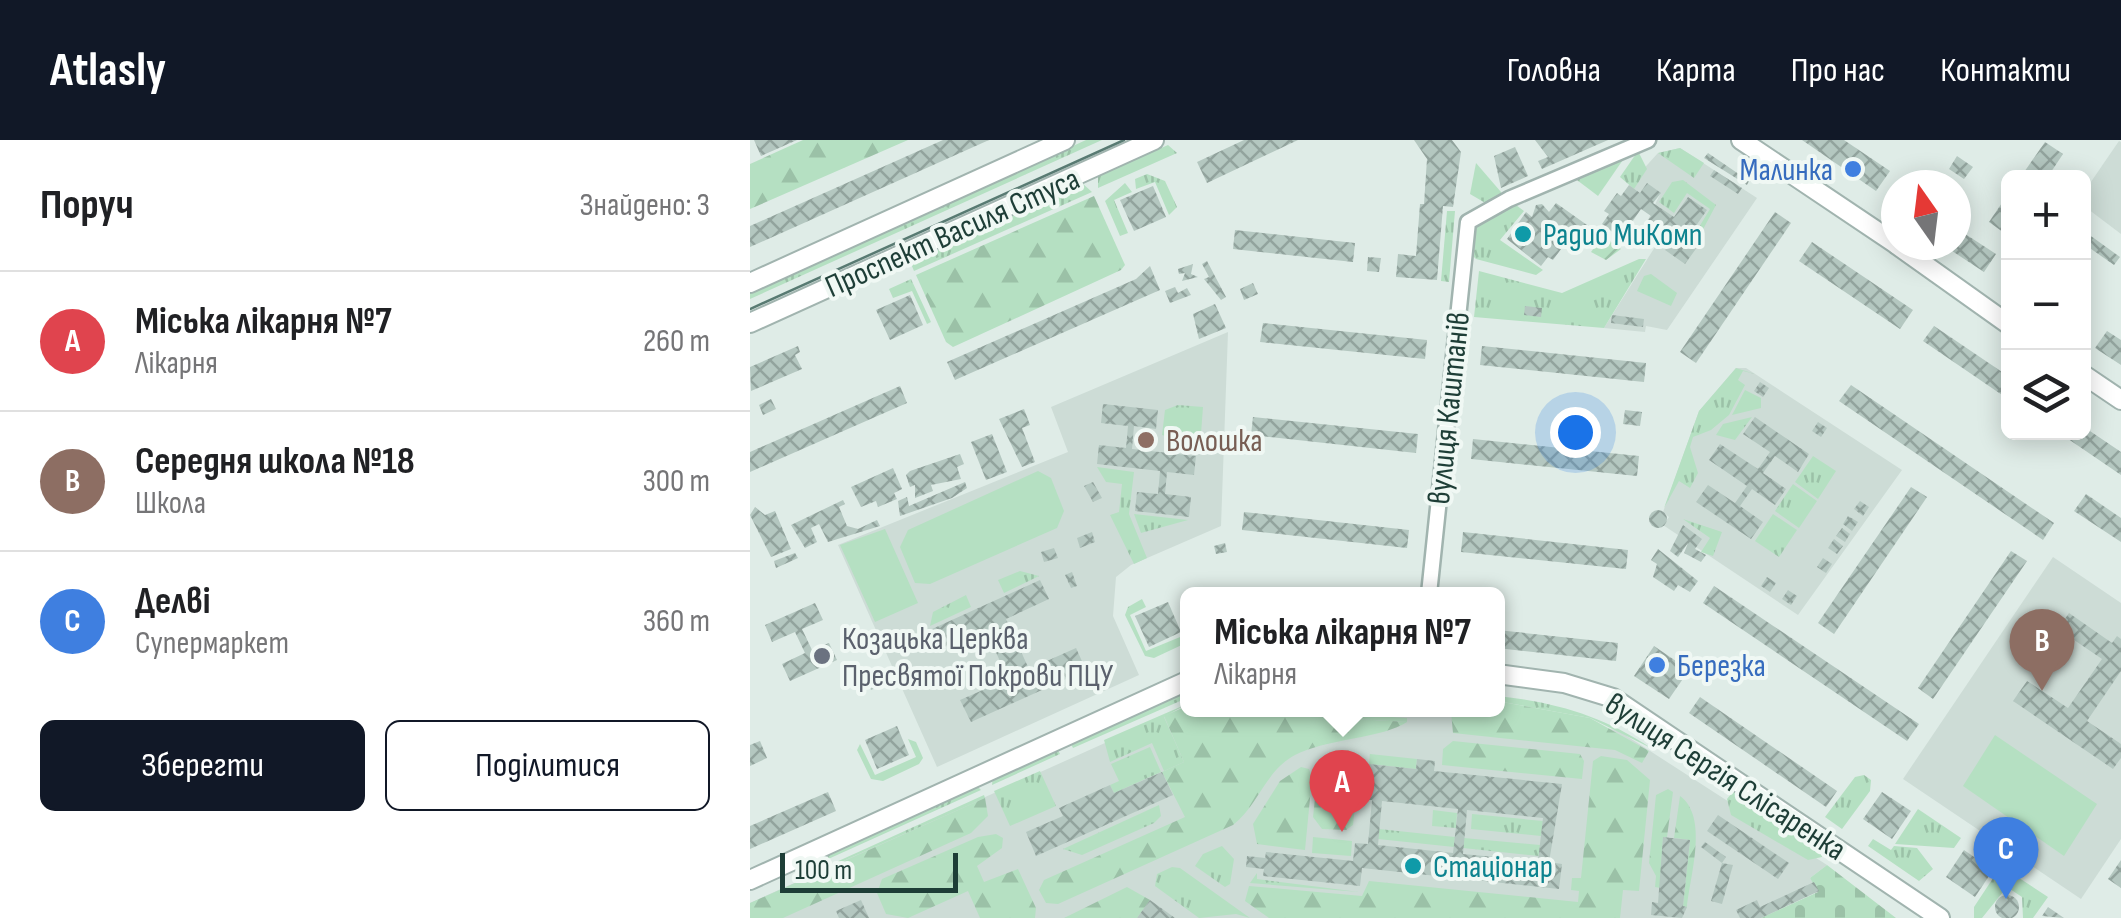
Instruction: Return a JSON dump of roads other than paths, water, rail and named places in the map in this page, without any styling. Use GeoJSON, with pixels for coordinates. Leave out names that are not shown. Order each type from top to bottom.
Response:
{"type":"FeatureCollection","features":[{"type":"Feature","properties":{"kind":"street","name":"Проспект Василя Стуса"},"geometry":{"type":"LineString","coordinates":[[750,283],[1066,140]]}},
{"type":"Feature","properties":{"kind":"street","name":"Проспект Василя Стуса"},"geometry":{"type":"LineString","coordinates":[[750,323],[1154,140]]}},
{"type":"Feature","properties":{"kind":"street","name":"вулиця Каштанів"},"geometry":{"type":"LineString","coordinates":[[1430,587],[1468,222],[1509,198],[1648,140]]}},
{"type":"Feature","properties":{"kind":"street"},"geometry":{"type":"LineString","coordinates":[[1741,140],[1881,235]]}},
{"type":"Feature","properties":{"kind":"street"},"geometry":{"type":"LineString","coordinates":[[1917,260],[2001,319]]}},
{"type":"Feature","properties":{"kind":"street"},"geometry":{"type":"LineString","coordinates":[[2091,380],[2121,400]]}},
{"type":"Feature","properties":{"kind":"street","name":"вулиця Сергія Слісаренка"},"geometry":{"type":"LineString","coordinates":[[1505,675],[1564,683],[1613,698],[1940,918]]}},
{"type":"Feature","properties":{"kind":"street"},"geometry":{"type":"LineString","coordinates":[[750,880],[1180,684]]}},
{"type":"Feature","properties":{"kind":"tram line"},"geometry":{"type":"LineString","coordinates":[[750,309],[1124,140]]}},
{"type":"Feature","properties":{"kind":"place","name":"Малинка"},"geometry":{"type":"Point","coordinates":[1853,169]}},
{"type":"Feature","properties":{"kind":"place","name":"Радио МиКомп"},"geometry":{"type":"Point","coordinates":[1523,234]}},
{"type":"Feature","properties":{"kind":"place","name":"Волошка"},"geometry":{"type":"Point","coordinates":[1146,440]}},
{"type":"Feature","properties":{"kind":"place","name":"Козацька Церква Пресвятої Покрови ПЦУ"},"geometry":{"type":"Point","coordinates":[822,656]}},
{"type":"Feature","properties":{"kind":"place","name":"Березка"},"geometry":{"type":"Point","coordinates":[1657,665]}},
{"type":"Feature","properties":{"kind":"place","name":"Середня школа №18"},"geometry":{"type":"Point","coordinates":[2042,691]}},
{"type":"Feature","properties":{"kind":"place","name":"Міська лікарня №7"},"geometry":{"type":"Point","coordinates":[1342,832]}},
{"type":"Feature","properties":{"kind":"place","name":"Стаціонар"},"geometry":{"type":"Point","coordinates":[1413,866]}},
{"type":"Feature","properties":{"kind":"place","name":"Делві"},"geometry":{"type":"Point","coordinates":[2006,899]}}]}
